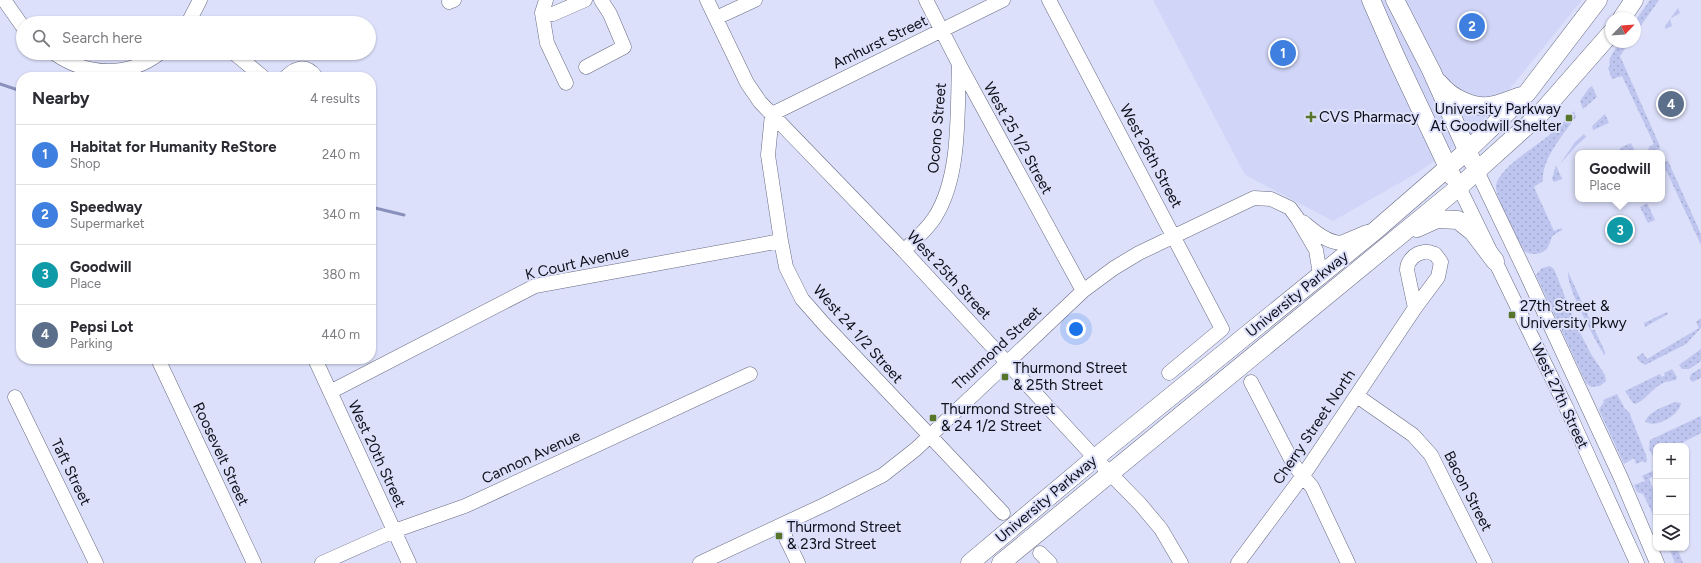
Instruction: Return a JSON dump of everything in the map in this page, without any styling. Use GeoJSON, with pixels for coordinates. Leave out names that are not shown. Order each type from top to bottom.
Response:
{"type":"FeatureCollection","features":[{"type":"Feature","properties":{"kind":"main road","name":"West 27th Street"},"geometry":{"type":"LineString","coordinates":[[1371,0],[1447,167],[1459,187]]}},
{"type":"Feature","properties":{"kind":"main road"},"geometry":{"type":"LineString","coordinates":[[1395,0],[1432,73],[1477,171]]}},
{"type":"Feature","properties":{"kind":"main road","name":"University Parkway"},"geometry":{"type":"LineString","coordinates":[[970,563],[1095,458],[1376,230],[1467,151],[1527,93],[1598,0]]}},
{"type":"Feature","properties":{"kind":"main road"},"geometry":{"type":"LineString","coordinates":[[1388,39],[1411,30]]}},
{"type":"Feature","properties":{"kind":"main road","name":"University Parkway"},"geometry":{"type":"LineString","coordinates":[[1000,563],[1459,187],[1540,114],[1605,40]]}},
{"type":"Feature","properties":{"kind":"main road"},"geometry":{"type":"LineString","coordinates":[[1432,73],[1445,90],[1467,103],[1476,105],[1494,105],[1527,93]]}},
{"type":"Feature","properties":{"kind":"main road"},"geometry":{"type":"LineString","coordinates":[[1399,235],[1437,219],[1458,220],[1473,232],[1495,261]]}},
{"type":"Feature","properties":{"kind":"street"},"geometry":{"type":"LineString","coordinates":[[4,0],[16,17]]}},
{"type":"Feature","properties":{"kind":"street"},"geometry":{"type":"LineString","coordinates":[[193,16],[200,0]]}},
{"type":"Feature","properties":{"kind":"street"},"geometry":{"type":"LineString","coordinates":[[544,6],[553,14],[586,0]]}},
{"type":"Feature","properties":{"kind":"street"},"geometry":{"type":"LineString","coordinates":[[586,67],[624,47],[610,14],[601,0]]}},
{"type":"Feature","properties":{"kind":"street","name":"West 25th Street"},"geometry":{"type":"LineString","coordinates":[[707,0],[747,83],[760,102],[904,251],[1161,529],[1181,563]]}},
{"type":"Feature","properties":{"kind":"street"},"geometry":{"type":"LineString","coordinates":[[716,18],[755,0]]}},
{"type":"Feature","properties":{"kind":"street","name":"West 25 1/2 Street"},"geometry":{"type":"LineString","coordinates":[[926,0],[959,64],[1083,291]]}},
{"type":"Feature","properties":{"kind":"street","name":"Amhurst Street"},"geometry":{"type":"LineString","coordinates":[[772,114],[1003,0]]}},
{"type":"Feature","properties":{"kind":"street","name":"West 26th Street"},"geometry":{"type":"LineString","coordinates":[[1049,0],[1222,329],[1169,373]]}},
{"type":"Feature","properties":{"kind":"street"},"geometry":{"type":"LineString","coordinates":[[544,6],[548,43],[566,83]]}},
{"type":"Feature","properties":{"kind":"street"},"geometry":{"type":"LineString","coordinates":[[67,60],[75,64],[110,72],[128,69],[148,60]]}},
{"type":"Feature","properties":{"kind":"street"},"geometry":{"type":"LineString","coordinates":[[242,60],[257,72]]}},
{"type":"Feature","properties":{"kind":"street","name":"Ocono Street"},"geometry":{"type":"LineString","coordinates":[[904,251],[928,227],[935,217],[951,180],[954,162],[959,64]]}},
{"type":"Feature","properties":{"kind":"street"},"geometry":{"type":"LineString","coordinates":[[292,72],[302,67],[312,72]]}},
{"type":"Feature","properties":{"kind":"street","name":"West 24 1/2 Street"},"geometry":{"type":"LineString","coordinates":[[772,114],[768,155],[781,241],[786,267],[802,299],[819,319],[1003,513]]}},
{"type":"Feature","properties":{"kind":"street","name":"West 27th Street"},"geometry":{"type":"LineString","coordinates":[[1477,171],[1621,478],[1657,563]]}},
{"type":"Feature","properties":{"kind":"street","name":"West 27th Street"},"geometry":{"type":"LineString","coordinates":[[1459,187],[1566,407],[1637,563]]}},
{"type":"Feature","properties":{"kind":"street","name":"Thurmond Street"},"geometry":{"type":"LineString","coordinates":[[700,563],[780,526],[883,475],[898,464],[929,436],[1083,291],[1114,268],[1174,236],[1254,198],[1271,199],[1290,208],[1316,250],[1320,274]]}},
{"type":"Feature","properties":{"kind":"street","name":"Thurmond Street"},"geometry":{"type":"LineString","coordinates":[[1298,219],[1320,235],[1336,243],[1340,243],[1376,230]]}},
{"type":"Feature","properties":{"kind":"street","name":"K Court Avenue"},"geometry":{"type":"LineString","coordinates":[[330,392],[535,286],[781,241]]}},
{"type":"Feature","properties":{"kind":"street","name":"Cherry Street North"},"geometry":{"type":"LineString","coordinates":[[1238,563],[1302,477],[1415,308]]}},
{"type":"Feature","properties":{"kind":"street","name":"Roosevelt Street"},"geometry":{"type":"LineString","coordinates":[[160,364],[254,563]]}},
{"type":"Feature","properties":{"kind":"street","name":"West 20th Street"},"geometry":{"type":"LineString","coordinates":[[317,364],[409,563]]}},
{"type":"Feature","properties":{"kind":"street","name":"Cannon Avenue"},"geometry":{"type":"LineString","coordinates":[[322,563],[394,531],[465,506],[750,374]]}},
{"type":"Feature","properties":{"kind":"street"},"geometry":{"type":"LineString","coordinates":[[1250,382],[1294,465],[1302,477],[1312,487],[1348,563]]}},
{"type":"Feature","properties":{"kind":"street","name":"Taft Street"},"geometry":{"type":"LineString","coordinates":[[16,396],[96,563]]}},
{"type":"Feature","properties":{"kind":"street","name":"Bacon Street"},"geometry":{"type":"LineString","coordinates":[[1357,396],[1413,435],[1431,455],[1485,563]]}},
{"type":"Feature","properties":{"kind":"street"},"geometry":{"type":"LineString","coordinates":[[780,526],[798,563]]}},
{"type":"Feature","properties":{"kind":"street"},"geometry":{"type":"LineString","coordinates":[[1040,553],[1050,563]]}},
{"type":"Feature","properties":{"kind":"shaded area"},"geometry":{"type":"Polygon","coordinates":[[[1153,0],[1582,0],[1473,134],[1417,173],[1333,221],[1245,175],[1153,0]]]}},
{"type":"Feature","properties":{"kind":"shaded area"},"geometry":{"type":"Polygon","coordinates":[[[1650,0],[1659,0],[1641,26],[1641,13],[1650,0]]]}},
{"type":"Feature","properties":{"kind":"shaded area"},"geometry":{"type":"Polygon","coordinates":[[[1678,8],[1680,13],[1670,19],[1678,8]]]}},
{"type":"Feature","properties":{"kind":"shaded area"},"geometry":{"type":"Polygon","coordinates":[[[1670,19],[1672,26],[1665,29],[1665,26],[1670,19]]]}},
{"type":"Feature","properties":{"kind":"shaded area"},"geometry":{"type":"Polygon","coordinates":[[[1616,48],[1625,48],[1620,56],[1660,149],[1648,150],[1649,147],[1654,144],[1622,76],[1612,79],[1608,68],[1610,66],[1609,63],[1616,48]]]}},
{"type":"Feature","properties":{"kind":"shaded area"},"geometry":{"type":"Polygon","coordinates":[[[1592,86],[1597,97],[1583,109],[1580,101],[1592,86]]]}},
{"type":"Feature","properties":{"kind":"shaded area"},"geometry":{"type":"Polygon","coordinates":[[[1574,111],[1576,117],[1549,156],[1543,173],[1543,181],[1534,187],[1554,231],[1562,228],[1562,230],[1551,238],[1546,250],[1537,254],[1530,254],[1524,251],[1508,219],[1497,193],[1496,187],[1498,180],[1509,166],[1551,134],[1574,111]]]}},
{"type":"Feature","properties":{"kind":"shaded area"},"geometry":{"type":"Polygon","coordinates":[[[1605,114],[1609,123],[1593,130],[1592,126],[1605,114]]]}},
{"type":"Feature","properties":{"kind":"shaded area"},"geometry":{"type":"Polygon","coordinates":[[[1584,134],[1586,137],[1560,164],[1575,142],[1584,134]]]}},
{"type":"Feature","properties":{"kind":"shaded area"},"geometry":{"type":"Polygon","coordinates":[[[1631,143],[1634,150],[1620,150],[1620,148],[1631,143]]]}},
{"type":"Feature","properties":{"kind":"shaded area"},"geometry":{"type":"Polygon","coordinates":[[[1668,161],[1701,234],[1701,245],[1665,168],[1665,162],[1668,161]]]}},
{"type":"Feature","properties":{"kind":"shaded area"},"geometry":{"type":"Polygon","coordinates":[[[1556,165],[1562,179],[1554,182],[1552,179],[1556,165]]]}},
{"type":"Feature","properties":{"kind":"shaded area"},"geometry":{"type":"Polygon","coordinates":[[[1647,203],[1655,220],[1648,223],[1640,207],[1647,203]]]}},
{"type":"Feature","properties":{"kind":"shaded area"},"geometry":{"type":"Polygon","coordinates":[[[1550,266],[1554,269],[1577,327],[1591,354],[1605,375],[1606,381],[1600,386],[1591,387],[1586,383],[1536,275],[1542,268],[1550,266]]]}},
{"type":"Feature","properties":{"kind":"shaded area"},"geometry":{"type":"Polygon","coordinates":[[[1568,272],[1605,352],[1605,356],[1576,301],[1568,272]]]}},
{"type":"Feature","properties":{"kind":"shaded area"},"geometry":{"type":"Polygon","coordinates":[[[1667,312],[1668,314],[1645,327],[1644,323],[1667,312]]]}},
{"type":"Feature","properties":{"kind":"shaded area"},"geometry":{"type":"Polygon","coordinates":[[[1701,318],[1701,328],[1686,344],[1645,365],[1639,361],[1637,357],[1643,353],[1647,359],[1699,328],[1696,322],[1701,318]]]}},
{"type":"Feature","properties":{"kind":"shaded area"},"geometry":{"type":"Polygon","coordinates":[[[1701,349],[1701,361],[1689,369],[1682,369],[1679,365],[1701,349]]]}},
{"type":"Feature","properties":{"kind":"shaded area"},"geometry":{"type":"Polygon","coordinates":[[[1701,368],[1701,378],[1692,382],[1690,379],[1691,374],[1701,368]]]}},
{"type":"Feature","properties":{"kind":"shaded area"},"geometry":{"type":"Polygon","coordinates":[[[1672,369],[1677,377],[1676,380],[1659,385],[1636,404],[1633,403],[1625,391],[1660,374],[1662,377],[1665,375],[1664,373],[1672,369]]]}},
{"type":"Feature","properties":{"kind":"shaded area"},"geometry":{"type":"Polygon","coordinates":[[[1617,394],[1625,409],[1629,412],[1646,455],[1647,461],[1644,463],[1643,461],[1636,464],[1634,458],[1624,464],[1600,412],[1599,409],[1604,402],[1603,400],[1617,394]]]}},
{"type":"Feature","properties":{"kind":"shaded area"},"geometry":{"type":"Polygon","coordinates":[[[1675,402],[1681,403],[1680,408],[1666,420],[1654,424],[1645,421],[1654,411],[1675,402]]]}},
{"type":"Feature","properties":{"kind":"shaded area"},"geometry":{"type":"Polygon","coordinates":[[[1701,416],[1701,433],[1682,443],[1653,443],[1653,456],[1649,449],[1650,440],[1701,416]]]}},
{"type":"Feature","properties":{"kind":"shaded area"},"geometry":{"type":"Polygon","coordinates":[[[1652,471],[1653,474],[1653,477],[1649,479],[1653,489],[1653,515],[1643,494],[1637,492],[1634,485],[1645,481],[1642,476],[1652,471]]]}},
{"type":"Feature","properties":{"kind":"shaded area"},"geometry":{"type":"Polygon","coordinates":[[[1670,551],[1678,551],[1683,563],[1675,563],[1670,551]]]}},
{"type":"Feature","properties":{"kind":"waterway"},"geometry":{"type":"LineString","coordinates":[[0,84],[16,89]]}},
{"type":"Feature","properties":{"kind":"waterway"},"geometry":{"type":"LineString","coordinates":[[376,208],[404,215]]}},
{"type":"Feature","properties":{"kind":"place","name":"Speedway"},"geometry":{"type":"Point","coordinates":[1472,26]}},
{"type":"Feature","properties":{"kind":"place","name":"Habitat for Humanity ReStore"},"geometry":{"type":"Point","coordinates":[1283,53]}},
{"type":"Feature","properties":{"kind":"place","name":"Pepsi Lot"},"geometry":{"type":"Point","coordinates":[1671,104]}},
{"type":"Feature","properties":{"kind":"place","name":"CVS Pharmacy"},"geometry":{"type":"Point","coordinates":[1311,117]}},
{"type":"Feature","properties":{"kind":"place","name":"University Parkway At Goodwill Shelter"},"geometry":{"type":"Point","coordinates":[1569,118]}},
{"type":"Feature","properties":{"kind":"place","name":"Goodwill"},"geometry":{"type":"Point","coordinates":[1620,230]}},
{"type":"Feature","properties":{"kind":"place","name":"27th Street & University Pkwy"},"geometry":{"type":"Point","coordinates":[1512,315]}},
{"type":"Feature","properties":{"kind":"place","name":"Thurmond Street & 25th Street"},"geometry":{"type":"Point","coordinates":[1005,377]}},
{"type":"Feature","properties":{"kind":"place","name":"Thurmond Street & 24 1/2 Street"},"geometry":{"type":"Point","coordinates":[933,418]}},
{"type":"Feature","properties":{"kind":"place","name":"Thurmond Street & 23rd Street"},"geometry":{"type":"Point","coordinates":[779,536]}}]}
